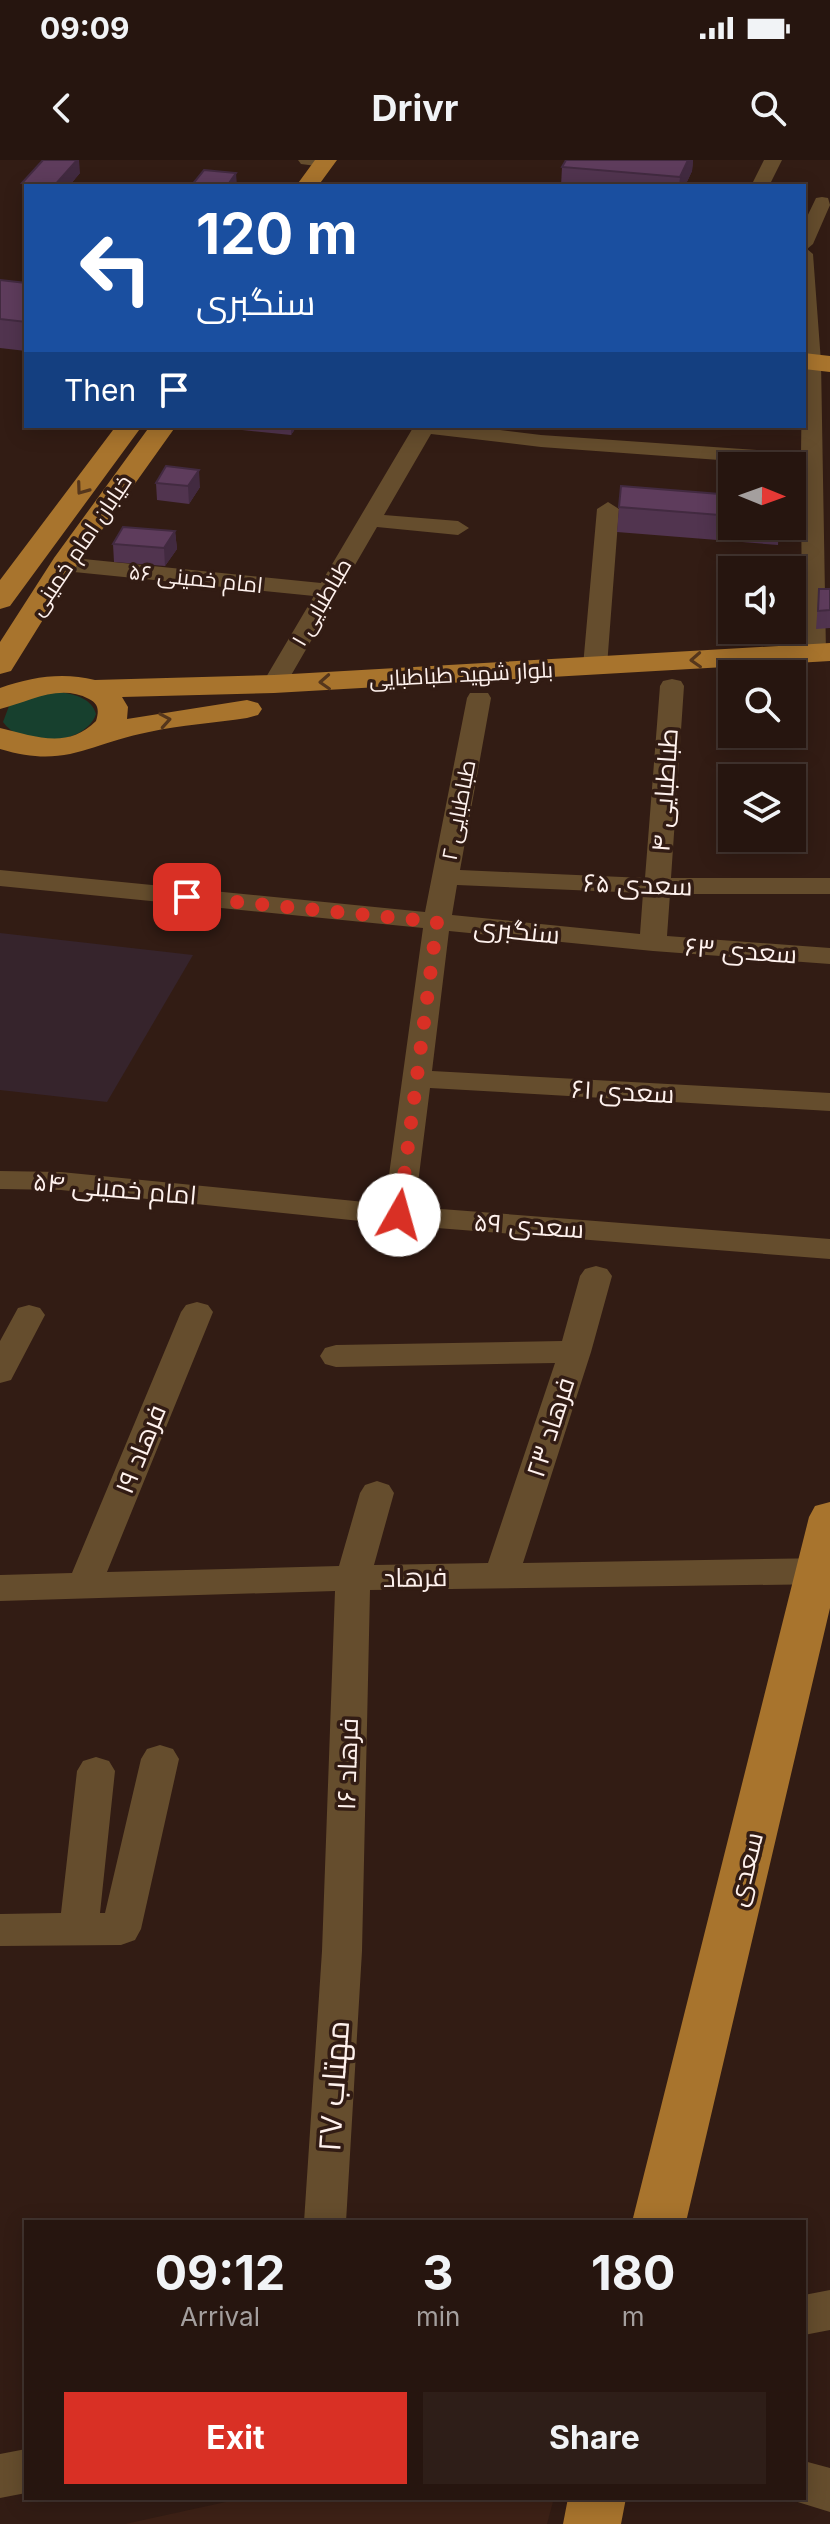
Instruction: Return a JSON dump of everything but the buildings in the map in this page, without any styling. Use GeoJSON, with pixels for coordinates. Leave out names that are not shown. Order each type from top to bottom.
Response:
{"type":"FeatureCollection","features":[{"type":"Feature","properties":{"kind":"main road"},"geometry":{"type":"LineString","coordinates":[[308,184],[319,161]]}},
{"type":"Feature","properties":{"kind":"main road","name":"خیابان امام خمینی"},"geometry":{"type":"LineString","coordinates":[[0,600],[128,428]]}},
{"type":"Feature","properties":{"kind":"main road","name":"خیابان امام خمینی"},"geometry":{"type":"LineString","coordinates":[[0,665],[64,564],[162,428]]}},
{"type":"Feature","properties":{"kind":"main road"},"geometry":{"type":"LineString","coordinates":[[32,616],[34,639],[43,653],[87,688],[105,697],[113,708],[113,719],[105,730],[90,739]]}},
{"type":"Feature","properties":{"kind":"main road"},"geometry":{"type":"LineString","coordinates":[[806,670],[825,660]]}},
{"type":"Feature","properties":{"kind":"main road","name":"بلوار شهید طباطبایی"},"geometry":{"type":"LineString","coordinates":[[0,700],[24,688],[43,685],[87,688],[274,684],[595,666],[825,660]]}},
{"type":"Feature","properties":{"kind":"main road","name":"بلوار شهید طباطبایی"},"geometry":{"type":"LineString","coordinates":[[0,763],[44,748],[146,723],[213,711],[718,683]]}},
{"type":"Feature","properties":{"kind":"main road"},"geometry":{"type":"LineString","coordinates":[[0,737],[25,747],[44,748]]}},
{"type":"Feature","properties":{"kind":"main road","name":"سعدی"},"geometry":{"type":"LineString","coordinates":[[660,2220],[824,1571],[830,1517]]}},
{"type":"Feature","properties":{"kind":"main road"},"geometry":{"type":"LineString","coordinates":[[592,2524],[597,2500]]}},
{"type":"Feature","properties":{"kind":"street"},"geometry":{"type":"LineString","coordinates":[[761,184],[773,160]]}},
{"type":"Feature","properties":{"kind":"street"},"geometry":{"type":"LineString","coordinates":[[806,238],[819,201]]}},
{"type":"Feature","properties":{"kind":"street"},"geometry":{"type":"LineString","coordinates":[[806,292],[815,362],[812,460],[825,660]]}},
{"type":"Feature","properties":{"kind":"street","name":"طباطبایی ۱"},"geometry":{"type":"LineString","coordinates":[[274,684],[423,428]]}},
{"type":"Feature","properties":{"kind":"street"},"geometry":{"type":"LineString","coordinates":[[432,428],[541,441],[812,460]]}},
{"type":"Feature","properties":{"kind":"street"},"geometry":{"type":"LineString","coordinates":[[595,666],[608,509]]}},
{"type":"Feature","properties":{"kind":"street"},"geometry":{"type":"LineString","coordinates":[[368,520],[458,528]]}},
{"type":"Feature","properties":{"kind":"street","name":"امام خمینی ۵۶"},"geometry":{"type":"LineString","coordinates":[[64,564],[328,591]]}},
{"type":"Feature","properties":{"kind":"street","name":"طباطبایی ۴"},"geometry":{"type":"LineString","coordinates":[[653,943],[672,686]]}},
{"type":"Feature","properties":{"kind":"street","name":"طباطبایی ۲"},"geometry":{"type":"LineString","coordinates":[[399,1215],[437,922],[479,698]]}},
{"type":"Feature","properties":{"kind":"street","name":"سعدی ۶۵"},"geometry":{"type":"LineString","coordinates":[[445,877],[657,886],[830,886]]}},
{"type":"Feature","properties":{"kind":"street","name":"سنگبری"},"geometry":{"type":"LineString","coordinates":[[0,878],[653,943]]}},
{"type":"Feature","properties":{"kind":"street","name":"سعدی ۶۳"},"geometry":{"type":"LineString","coordinates":[[653,943],[830,956]]}},
{"type":"Feature","properties":{"kind":"street","name":"سعدی ۶۱"},"geometry":{"type":"LineString","coordinates":[[417,1079],[830,1102]]}},
{"type":"Feature","properties":{"kind":"street","name":"امام خمینی ۵۴"},"geometry":{"type":"LineString","coordinates":[[0,1180],[61,1181],[229,1198]]}},
{"type":"Feature","properties":{"kind":"street","name":"سعدی ۵۹"},"geometry":{"type":"LineString","coordinates":[[229,1198],[399,1215],[830,1249]]}},
{"type":"Feature","properties":{"kind":"street","name":"فرهاد ۲۳"},"geometry":{"type":"LineString","coordinates":[[501,1576],[575,1352],[596,1276]]}},
{"type":"Feature","properties":{"kind":"street","name":"فرهاد ۱۹"},"geometry":{"type":"LineString","coordinates":[[84,1587],[197,1312]]}},
{"type":"Feature","properties":{"kind":"street"},"geometry":{"type":"LineString","coordinates":[[0,1372],[29,1315]]}},
{"type":"Feature","properties":{"kind":"street"},"geometry":{"type":"LineString","coordinates":[[336,1356],[575,1352]]}},
{"type":"Feature","properties":{"kind":"street","name":"فرهاد ۱۶"},"geometry":{"type":"LineString","coordinates":[[342,1951],[353,1578],[377,1493]]}},
{"type":"Feature","properties":{"kind":"street","name":"فرهاد"},"geometry":{"type":"LineString","coordinates":[[0,1588],[353,1578],[824,1571]]}},
{"type":"Feature","properties":{"kind":"street"},"geometry":{"type":"LineString","coordinates":[[0,1930],[121,1929],[160,1759]]}},
{"type":"Feature","properties":{"kind":"street"},"geometry":{"type":"LineString","coordinates":[[79,1929],[96,1771]]}},
{"type":"Feature","properties":{"kind":"street","name":"مهتاب ۲۷"},"geometry":{"type":"LineString","coordinates":[[325,2220],[342,1951]]}},
{"type":"Feature","properties":{"kind":"street"},"geometry":{"type":"LineString","coordinates":[[806,2315],[830,2310]]}},
{"type":"Feature","properties":{"kind":"street"},"geometry":{"type":"LineString","coordinates":[[0,2476],[24,2471]]}},
{"type":"Feature","properties":{"kind":"street"},"geometry":{"type":"LineString","coordinates":[[806,2484],[830,2490]]}},
{"type":"Feature","properties":{"kind":"shaded area"},"geometry":{"type":"Polygon","coordinates":[[[0,933],[193,955],[107,1102],[0,1090],[0,933]]]}},
{"type":"Feature","properties":{"kind":"shaded area"},"geometry":{"type":"Polygon","coordinates":[[[235,2500],[553,2500],[547,2524],[125,2524],[235,2500]]]}},
{"type":"Feature","properties":{"kind":"green space"},"geometry":{"type":"Polygon","coordinates":[[[61,692],[82,698],[94,709],[96,714],[90,725],[79,733],[66,738],[37,740],[12,731],[3,722],[9,706],[31,695],[61,692]]]}},
{"type":"Feature","properties":{"kind":"route"},"geometry":{"type":"LineString","coordinates":[[187,897],[437,922],[399,1215]]}}]}
